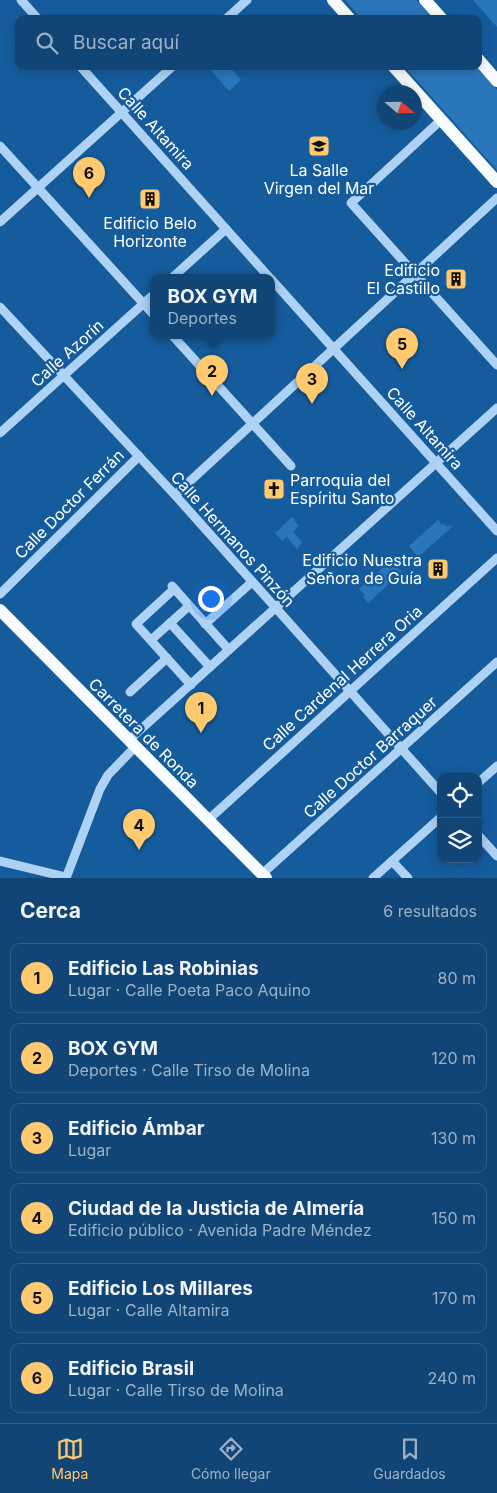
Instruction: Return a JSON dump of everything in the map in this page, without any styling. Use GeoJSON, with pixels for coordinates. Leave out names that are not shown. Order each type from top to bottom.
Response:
{"type":"FeatureCollection","features":[{"type":"Feature","properties":{"kind":"main road"},"geometry":{"type":"LineString","coordinates":[[333,0],[346,15]]}},
{"type":"Feature","properties":{"kind":"main road"},"geometry":{"type":"LineString","coordinates":[[425,0],[438,15]]}},
{"type":"Feature","properties":{"kind":"main road"},"geometry":{"type":"LineString","coordinates":[[482,64],[497,80]]}},
{"type":"Feature","properties":{"kind":"main road"},"geometry":{"type":"LineString","coordinates":[[397,70],[497,182]]}},
{"type":"Feature","properties":{"kind":"main road","name":"Carretera de Ronda"},"geometry":{"type":"LineString","coordinates":[[0,610],[264,876]]}},
{"type":"Feature","properties":{"kind":"street"},"geometry":{"type":"LineString","coordinates":[[21,0],[34,15]]}},
{"type":"Feature","properties":{"kind":"street"},"geometry":{"type":"LineString","coordinates":[[231,15],[248,0]]}},
{"type":"Feature","properties":{"kind":"street","name":"Calle Altamira"},"geometry":{"type":"LineString","coordinates":[[84,70],[266,274]]}},
{"type":"Feature","properties":{"kind":"street"},"geometry":{"type":"LineString","coordinates":[[0,222],[169,70]]}},
{"type":"Feature","properties":{"kind":"street"},"geometry":{"type":"LineString","coordinates":[[441,120],[351,202],[497,365]]}},
{"type":"Feature","properties":{"kind":"street"},"geometry":{"type":"LineString","coordinates":[[0,146],[150,311]]}},
{"type":"Feature","properties":{"kind":"street"},"geometry":{"type":"LineString","coordinates":[[175,495],[497,198]]}},
{"type":"Feature","properties":{"kind":"street"},"geometry":{"type":"LineString","coordinates":[[176,274],[226,229]]}},
{"type":"Feature","properties":{"kind":"street","name":"Calle Altamira"},"geometry":{"type":"LineString","coordinates":[[275,284],[497,531]]}},
{"type":"Feature","properties":{"kind":"street","name":"Calle Azorín"},"geometry":{"type":"LineString","coordinates":[[0,433],[150,298]]}},
{"type":"Feature","properties":{"kind":"street","name":"Calle Hermanos Pinzón"},"geometry":{"type":"LineString","coordinates":[[0,307],[175,495],[437,789]]}},
{"type":"Feature","properties":{"kind":"street"},"geometry":{"type":"LineString","coordinates":[[176,339],[291,466]]}},
{"type":"Feature","properties":{"kind":"street"},"geometry":{"type":"LineString","coordinates":[[0,861],[66,878],[100,789],[132,743],[191,684],[497,408]]}},
{"type":"Feature","properties":{"kind":"street","name":"Calle Doctor Ferrán"},"geometry":{"type":"LineString","coordinates":[[0,594],[139,456]]}},
{"type":"Feature","properties":{"kind":"street","name":"Calle Cardenal Herrera Oria"},"geometry":{"type":"LineString","coordinates":[[208,820],[497,558]]}},
{"type":"Feature","properties":{"kind":"street"},"geometry":{"type":"LineString","coordinates":[[206,624],[252,582]]}},
{"type":"Feature","properties":{"kind":"street"},"geometry":{"type":"LineString","coordinates":[[191,684],[136,624],[173,588],[229,650]]}},
{"type":"Feature","properties":{"kind":"street"},"geometry":{"type":"LineString","coordinates":[[151,640],[189,606]]}},
{"type":"Feature","properties":{"kind":"street"},"geometry":{"type":"LineString","coordinates":[[170,623],[210,667]]}},
{"type":"Feature","properties":{"kind":"street"},"geometry":{"type":"LineString","coordinates":[[130,692],[167,658]]}},
{"type":"Feature","properties":{"kind":"street","name":"Calle Doctor Barraquer"},"geometry":{"type":"LineString","coordinates":[[264,876],[497,662]]}},
{"type":"Feature","properties":{"kind":"street"},"geometry":{"type":"LineString","coordinates":[[482,779],[497,766]]}},
{"type":"Feature","properties":{"kind":"street"},"geometry":{"type":"LineString","coordinates":[[373,878],[440,818]]}},
{"type":"Feature","properties":{"kind":"street"},"geometry":{"type":"LineString","coordinates":[[482,839],[497,856]]}},
{"type":"Feature","properties":{"kind":"street"},"geometry":{"type":"LineString","coordinates":[[392,861],[408,878]]}},
{"type":"Feature","properties":{"kind":"shaded area"},"geometry":{"type":"Polygon","coordinates":[[[345,0],[416,0],[429,15],[358,15],[345,0]]]}},
{"type":"Feature","properties":{"kind":"shaded area"},"geometry":{"type":"Polygon","coordinates":[[[473,0],[497,0],[497,27],[473,0]]]}},
{"type":"Feature","properties":{"kind":"shaded area"},"geometry":{"type":"Polygon","coordinates":[[[211,70],[232,70],[241,80],[229,91],[211,70]]]}},
{"type":"Feature","properties":{"kind":"shaded area"},"geometry":{"type":"Polygon","coordinates":[[[408,70],[480,70],[497,90],[497,170],[408,70]]]}},
{"type":"Feature","properties":{"kind":"shaded area"},"geometry":{"type":"Polygon","coordinates":[[[292,517],[299,526],[293,532],[302,542],[297,549],[287,537],[282,541],[275,533],[292,517]]]}},
{"type":"Feature","properties":{"kind":"shaded area"},"geometry":{"type":"Polygon","coordinates":[[[438,520],[442,525],[444,524],[447,527],[450,525],[452,527],[418,557],[409,546],[438,520]]]}},
{"type":"Feature","properties":{"kind":"shaded area"},"geometry":{"type":"Polygon","coordinates":[[[389,562],[402,572],[368,603],[363,597],[365,595],[359,589],[389,562]]]}},
{"type":"Feature","properties":{"kind":"place","name":"La Salle Virgen del Mar"},"geometry":{"type":"Point","coordinates":[319,146]}},
{"type":"Feature","properties":{"kind":"place","name":"Edificio Brasil"},"geometry":{"type":"Point","coordinates":[89,198]}},
{"type":"Feature","properties":{"kind":"place","name":"Edificio Belo Horizonte"},"geometry":{"type":"Point","coordinates":[150,199]}},
{"type":"Feature","properties":{"kind":"place","name":"Edificio El Castillo"},"geometry":{"type":"Point","coordinates":[456,279]}},
{"type":"Feature","properties":{"kind":"place","name":"Edificio Los Millares"},"geometry":{"type":"Point","coordinates":[402,369]}},
{"type":"Feature","properties":{"kind":"place","name":"BOX GYM"},"geometry":{"type":"Point","coordinates":[212,396]}},
{"type":"Feature","properties":{"kind":"place","name":"Edificio Ámbar"},"geometry":{"type":"Point","coordinates":[312,404]}},
{"type":"Feature","properties":{"kind":"place","name":"Parroquia del Espíritu Santo"},"geometry":{"type":"Point","coordinates":[274,489]}},
{"type":"Feature","properties":{"kind":"place","name":"Edificio Nuestra Señora de Guía"},"geometry":{"type":"Point","coordinates":[438,569]}},
{"type":"Feature","properties":{"kind":"place","name":"Edificio Las Robinias"},"geometry":{"type":"Point","coordinates":[201,733]}},
{"type":"Feature","properties":{"kind":"place","name":"Ciudad de la Justicia de Almería"},"geometry":{"type":"Point","coordinates":[139,850]}}]}
